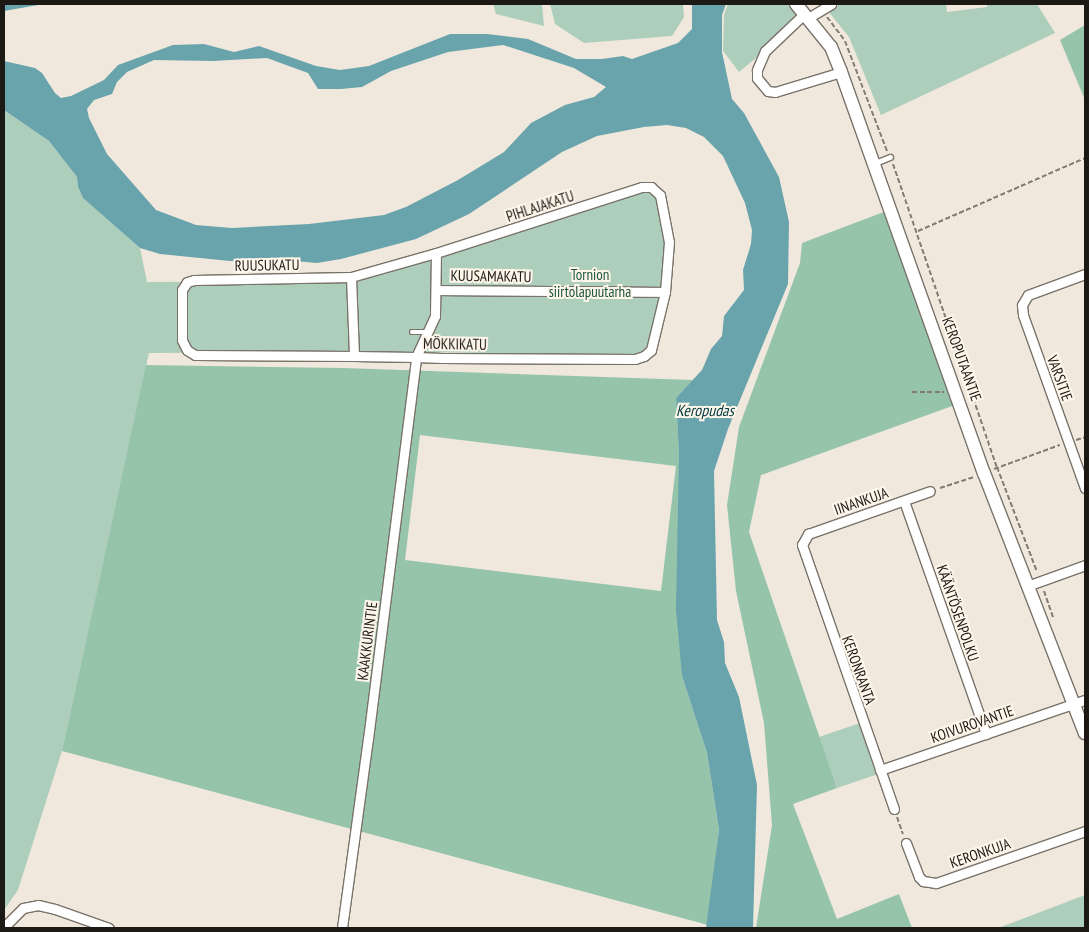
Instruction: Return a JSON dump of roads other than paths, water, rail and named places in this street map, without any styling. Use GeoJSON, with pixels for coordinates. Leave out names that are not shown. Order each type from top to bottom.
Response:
{"type":"FeatureCollection","features":[{"type":"Feature","properties":{"kind":"street"},"geometry":{"type":"LineString","coordinates":[[831,4],[821,10],[803,12],[765,51],[756,70],[758,78],[768,91],[775,92],[840,72]]}},
{"type":"Feature","properties":{"kind":"street","name":"KEROPUTAANTIE"},"geometry":{"type":"LineString","coordinates":[[803,12],[831,47],[871,164],[956,390],[984,473],[1027,586],[1079,702],[1085,733]]}},
{"type":"Feature","properties":{"kind":"street","name":"PIHLAJAKATU"},"geometry":{"type":"LineString","coordinates":[[436,254],[642,187],[651,187],[660,195],[669,242],[665,292]]}},
{"type":"Feature","properties":{"kind":"street"},"geometry":{"type":"LineString","coordinates":[[354,356],[351,278],[436,254],[437,290],[435,316],[430,332],[416,357]]}},
{"type":"Feature","properties":{"kind":"street","name":"VARSITIE"},"geometry":{"type":"LineString","coordinates":[[1085,274],[1028,295],[1022,305],[1023,315],[1085,488]]}},
{"type":"Feature","properties":{"kind":"street","name":"RUUSUKATU"},"geometry":{"type":"LineString","coordinates":[[195,356],[186,350],[182,340],[182,290],[187,282],[194,280],[351,278]]}},
{"type":"Feature","properties":{"kind":"street","name":"KUUSAMAKATU"},"geometry":{"type":"LineString","coordinates":[[437,290],[665,292]]}},
{"type":"Feature","properties":{"kind":"street","name":"MÖKKIKATU"},"geometry":{"type":"LineString","coordinates":[[195,356],[635,359],[644,356],[651,350],[665,292]]}},
{"type":"Feature","properties":{"kind":"street","name":"KAAKKURINTIE"},"geometry":{"type":"LineString","coordinates":[[342,928],[416,357]]}},
{"type":"Feature","properties":{"kind":"street","name":"IINANKUJA"},"geometry":{"type":"LineString","coordinates":[[803,540],[808,534],[930,491]]}},
{"type":"Feature","properties":{"kind":"street","name":"KÄÄNTÖSENPOLKU"},"geometry":{"type":"LineString","coordinates":[[904,500],[986,734]]}},
{"type":"Feature","properties":{"kind":"street","name":"KERONRANTA"},"geometry":{"type":"LineString","coordinates":[[803,540],[802,551],[894,809]]}},
{"type":"Feature","properties":{"kind":"street"},"geometry":{"type":"LineString","coordinates":[[1027,586],[1085,565]]}},
{"type":"Feature","properties":{"kind":"street","name":"KOIVUROVANTIE"},"geometry":{"type":"LineString","coordinates":[[880,770],[1079,702]]}},
{"type":"Feature","properties":{"kind":"street","name":"KERONKUJA"},"geometry":{"type":"LineString","coordinates":[[906,843],[919,877],[923,882],[936,883],[1085,831]]}},
{"type":"Feature","properties":{"kind":"street"},"geometry":{"type":"LineString","coordinates":[[4,927],[23,908],[38,905],[109,928]]}},
{"type":"Feature","properties":{"kind":"lane"},"geometry":{"type":"LineString","coordinates":[[871,164],[890,157]]}},
{"type":"Feature","properties":{"kind":"lane"},"geometry":{"type":"LineString","coordinates":[[412,332],[430,332]]}},
{"type":"Feature","properties":{"kind":"water"},"geometry":{"type":"Polygon","coordinates":[[[4,4],[44,4],[4,11],[4,4]]]}},
{"type":"Feature","properties":{"kind":"water","name":"Keropudas"},"geometry":{"type":"Polygon","coordinates":[[[692,4],[726,4],[722,15],[722,52],[732,99],[744,113],[779,177],[789,222],[788,284],[728,429],[714,471],[717,620],[724,642],[725,663],[739,697],[757,785],[753,928],[706,928],[719,830],[707,753],[682,676],[676,609],[679,455],[676,398],[702,370],[711,349],[722,336],[724,316],[744,290],[743,270],[751,244],[752,230],[745,203],[723,156],[704,137],[686,128],[667,125],[644,127],[597,136],[562,152],[469,214],[416,239],[341,259],[317,263],[284,260],[230,261],[160,254],[140,248],[83,198],[78,187],[77,177],[49,141],[4,110],[4,61],[35,68],[42,73],[55,93],[61,98],[71,96],[104,80],[118,65],[173,45],[204,44],[234,52],[259,46],[316,66],[340,70],[369,66],[450,34],[487,34],[528,39],[576,59],[602,59],[623,56],[632,59],[678,43],[692,29],[692,4]],[[503,45],[448,52],[391,71],[362,87],[318,89],[308,73],[267,58],[213,61],[154,60],[127,72],[117,82],[112,94],[94,100],[87,109],[89,118],[107,154],[156,210],[196,225],[232,228],[309,224],[384,215],[406,207],[458,180],[504,152],[531,123],[565,105],[594,97],[606,87],[574,68],[503,45]]]}},
{"type":"Feature","properties":{"kind":"park label","name":"Tornion siirtolapuutarha"},"geometry":{"type":"Point","coordinates":[590,282]}}]}
